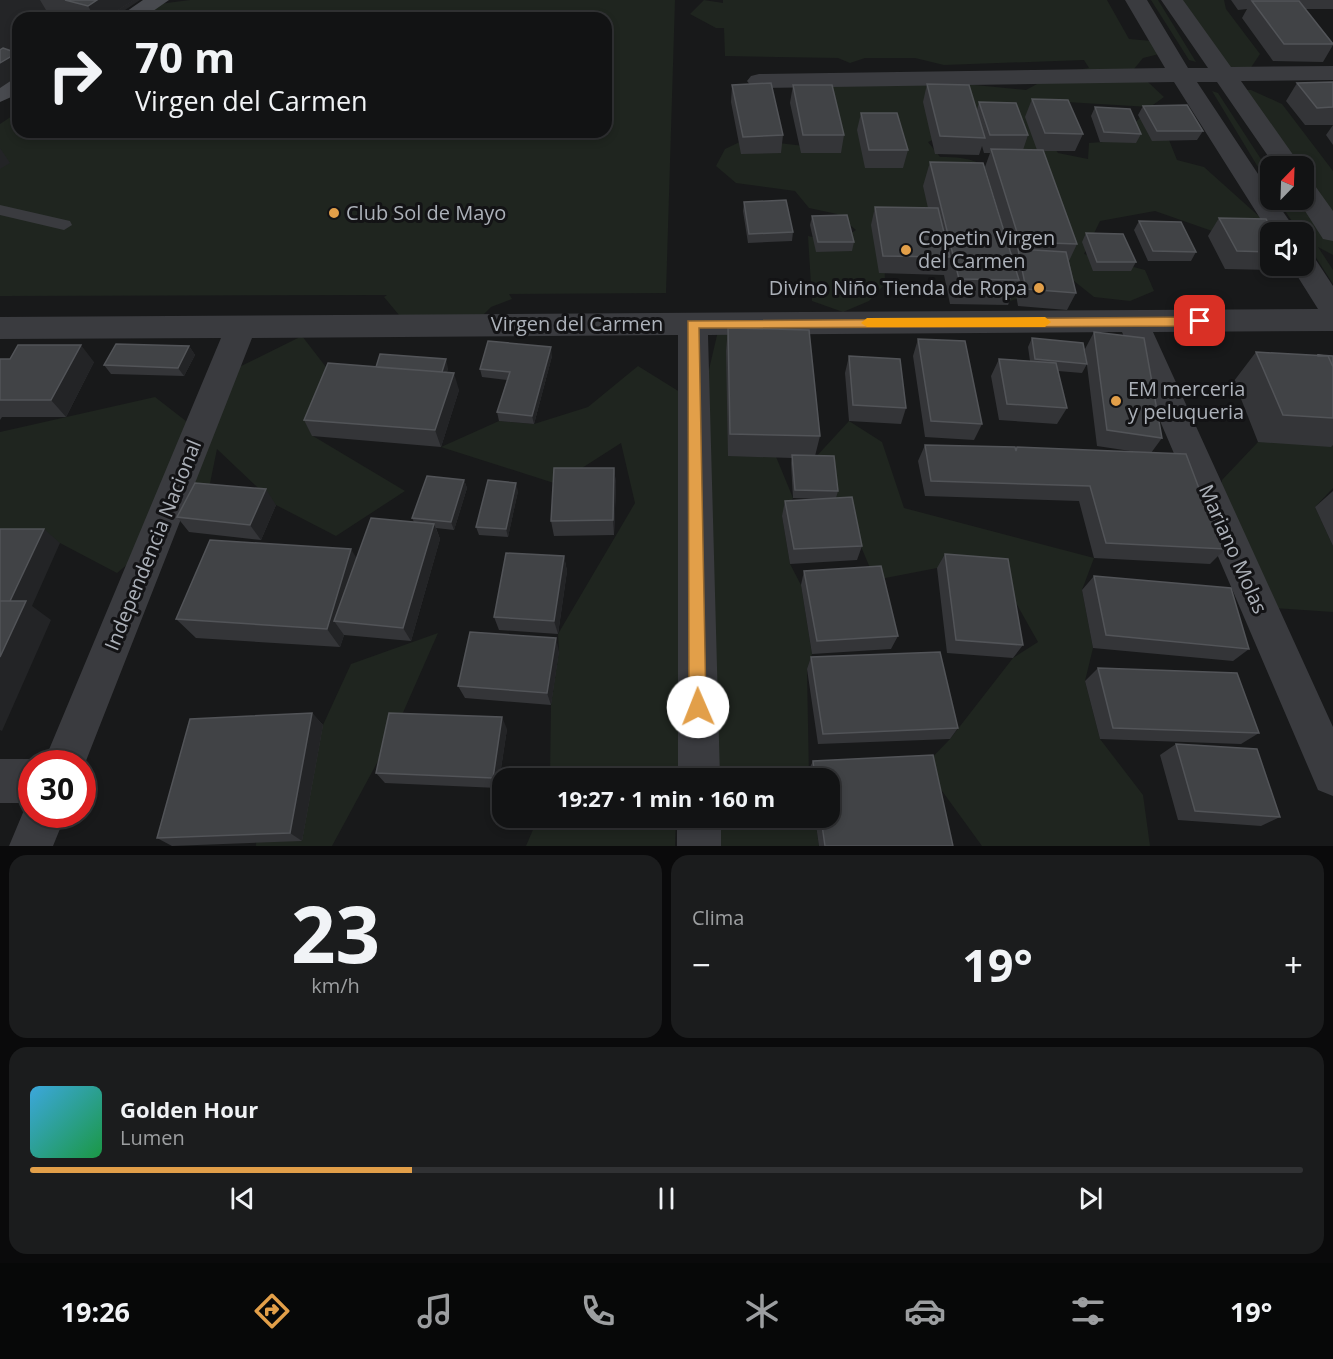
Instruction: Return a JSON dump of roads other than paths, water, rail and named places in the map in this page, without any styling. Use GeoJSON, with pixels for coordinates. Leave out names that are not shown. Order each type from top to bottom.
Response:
{"type":"FeatureCollection","features":[{"type":"Feature","properties":{"kind":"main road"},"geometry":{"type":"LineString","coordinates":[[138,12],[158,0]]}},
{"type":"Feature","properties":{"kind":"street"},"geometry":{"type":"LineString","coordinates":[[1136,0],[1181,75],[1277,222]]}},
{"type":"Feature","properties":{"kind":"street"},"geometry":{"type":"LineString","coordinates":[[1172,0],[1281,156]]}},
{"type":"Feature","properties":{"kind":"street"},"geometry":{"type":"LineString","coordinates":[[759,81],[1333,74]]}},
{"type":"Feature","properties":{"kind":"street"},"geometry":{"type":"LineString","coordinates":[[1314,204],[1333,232]]}},
{"type":"Feature","properties":{"kind":"street"},"geometry":{"type":"LineString","coordinates":[[1312,276],[1333,309]]}},
{"type":"Feature","properties":{"kind":"street","name":"Virgen del Carmen"},"geometry":{"type":"LineString","coordinates":[[0,328],[1333,320]]}},
{"type":"Feature","properties":{"kind":"street","name":"Mariano Molas"},"geometry":{"type":"LineString","coordinates":[[1133,322],[1333,776]]}},
{"type":"Feature","properties":{"kind":"street"},"geometry":{"type":"LineString","coordinates":[[693,324],[699,768]]}},
{"type":"Feature","properties":{"kind":"street","name":"Independencia Nacional"},"geometry":{"type":"LineString","coordinates":[[70,750],[241,326]]}},
{"type":"Feature","properties":{"kind":"street"},"geometry":{"type":"LineString","coordinates":[[0,781],[18,781]]}},
{"type":"Feature","properties":{"kind":"street"},"geometry":{"type":"LineString","coordinates":[[31,846],[38,828]]}},
{"type":"Feature","properties":{"kind":"street"},"geometry":{"type":"LineString","coordinates":[[699,828],[699,846]]}},
{"type":"Feature","properties":{"kind":"lane"},"geometry":{"type":"LineString","coordinates":[[0,210],[64,225]]}},
{"type":"Feature","properties":{"kind":"place","name":"Club Sol de Mayo"},"geometry":{"type":"Point","coordinates":[334,213]}},
{"type":"Feature","properties":{"kind":"place","name":"Copetin Virgen del Carmen"},"geometry":{"type":"Point","coordinates":[906,250]}},
{"type":"Feature","properties":{"kind":"place","name":"Divino Niño Tienda de Ropa"},"geometry":{"type":"Point","coordinates":[1039,288]}},
{"type":"Feature","properties":{"kind":"place","name":"EM merceria y peluqueria"},"geometry":{"type":"Point","coordinates":[1116,401]}}]}
